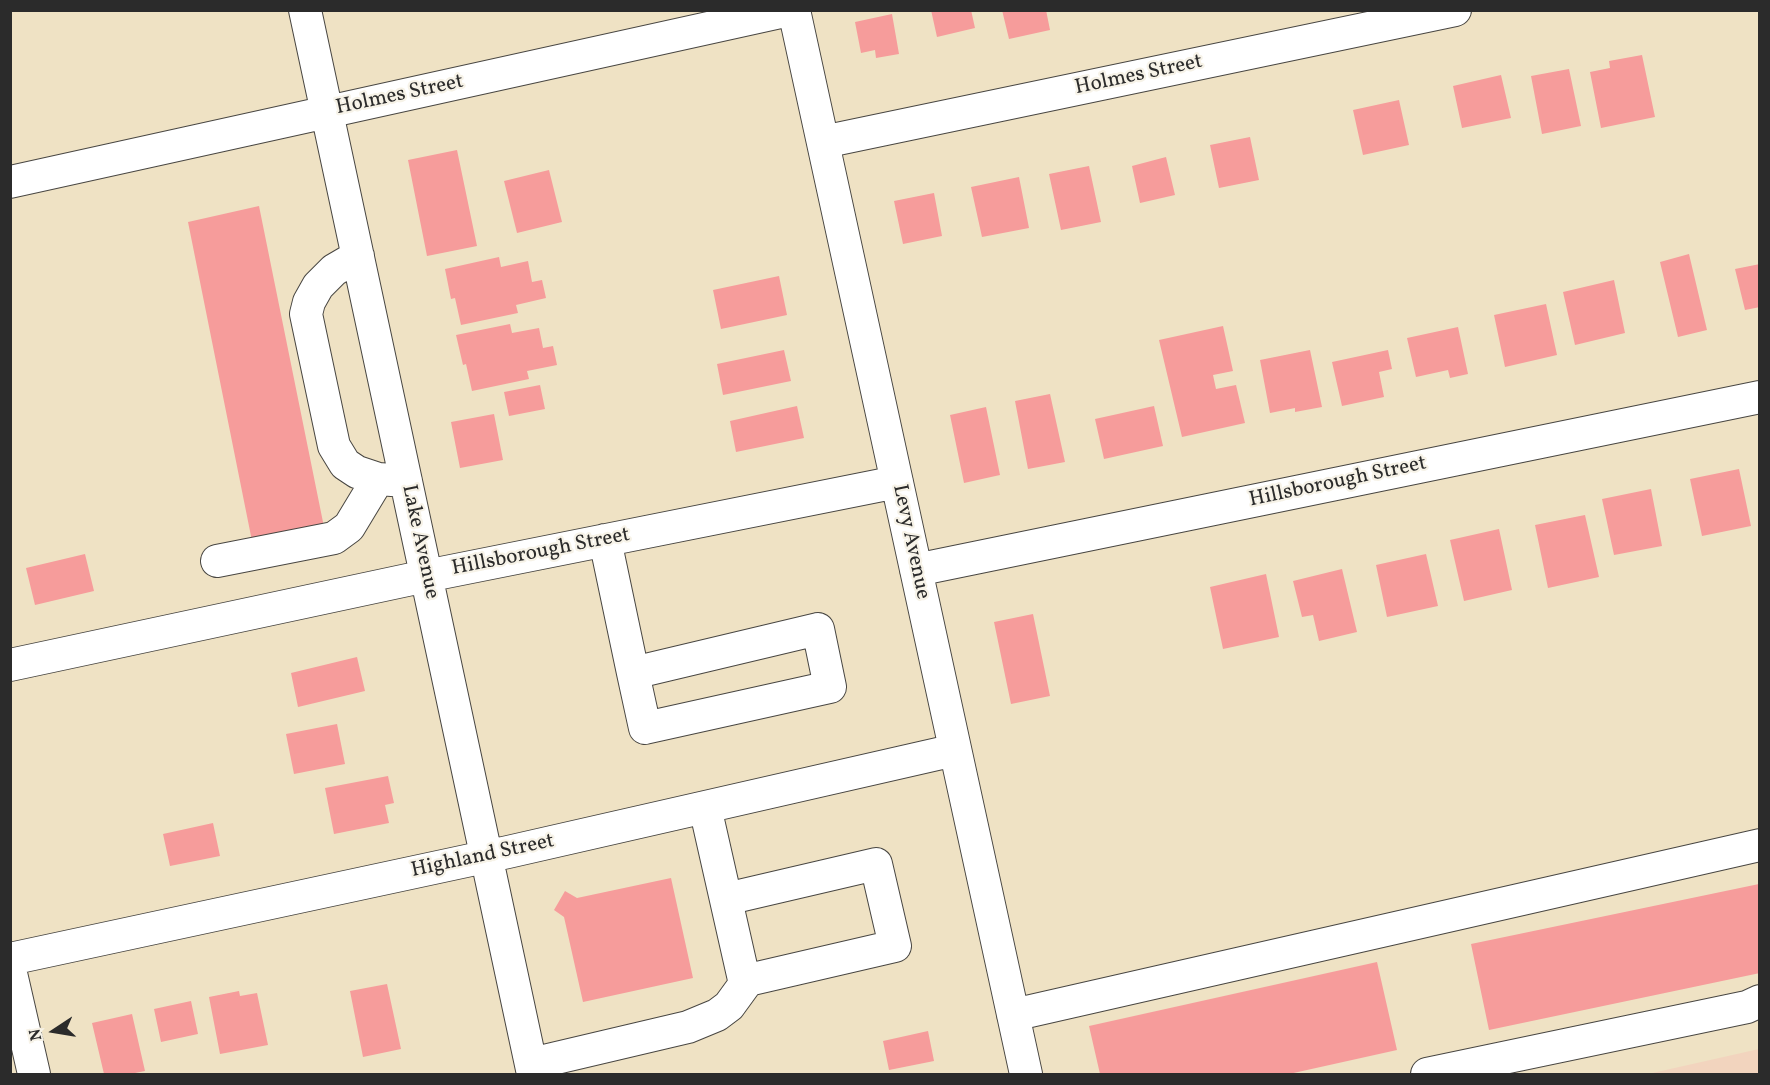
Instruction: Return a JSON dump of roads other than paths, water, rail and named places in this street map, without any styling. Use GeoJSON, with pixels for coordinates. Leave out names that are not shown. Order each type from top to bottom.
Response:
{"type":"FeatureCollection","features":[{"type":"Feature","properties":{"kind":"street","name":"Lake Avenue"},"geometry":{"type":"LineString","coordinates":[[305,10],[358,256],[392,480],[426,576],[532,1069]]}},
{"type":"Feature","properties":{"kind":"street","name":"Holmes Street"},"geometry":{"type":"LineString","coordinates":[[10,182],[792,10]]}},
{"type":"Feature","properties":{"kind":"street","name":"Levy Avenue"},"geometry":{"type":"LineString","coordinates":[[792,10],[823,142],[1026,1074]]}},
{"type":"Feature","properties":{"kind":"street","name":"Holmes Street"},"geometry":{"type":"LineString","coordinates":[[823,142],[1455,10]]}},
{"type":"Feature","properties":{"kind":"street"},"geometry":{"type":"LineString","coordinates":[[217,561],[334,538],[349,527],[392,480],[357,472],[345,464],[334,446],[306,314],[309,302],[318,286],[334,270],[358,256]]}},
{"type":"Feature","properties":{"kind":"street","name":"Hillsborough Street"},"geometry":{"type":"LineString","coordinates":[[916,570],[1760,397]]}},
{"type":"Feature","properties":{"kind":"street","name":"Hillsborough Street"},"geometry":{"type":"LineString","coordinates":[[10,665],[426,576],[897,482]]}},
{"type":"Feature","properties":{"kind":"street"},"geometry":{"type":"LineString","coordinates":[[605,540],[633,673],[645,728],[830,687],[818,629],[633,673]]}},
{"type":"Feature","properties":{"kind":"street","name":"Highland Street"},"geometry":{"type":"LineString","coordinates":[[10,958],[487,856],[955,750]]}},
{"type":"Feature","properties":{"kind":"street"},"geometry":{"type":"LineString","coordinates":[[532,1069],[688,1027],[729,1006],[745,984],[705,807]]}},
{"type":"Feature","properties":{"kind":"street"},"geometry":{"type":"LineString","coordinates":[[1013,1015],[1760,845]]}},
{"type":"Feature","properties":{"kind":"street"},"geometry":{"type":"LineString","coordinates":[[726,899],[876,864],[895,946],[744,981]]}},
{"type":"Feature","properties":{"kind":"street"},"geometry":{"type":"LineString","coordinates":[[10,969],[34,1074]]}},
{"type":"Feature","properties":{"kind":"street"},"geometry":{"type":"LineString","coordinates":[[1427,1074],[1760,1002]]}}]}
